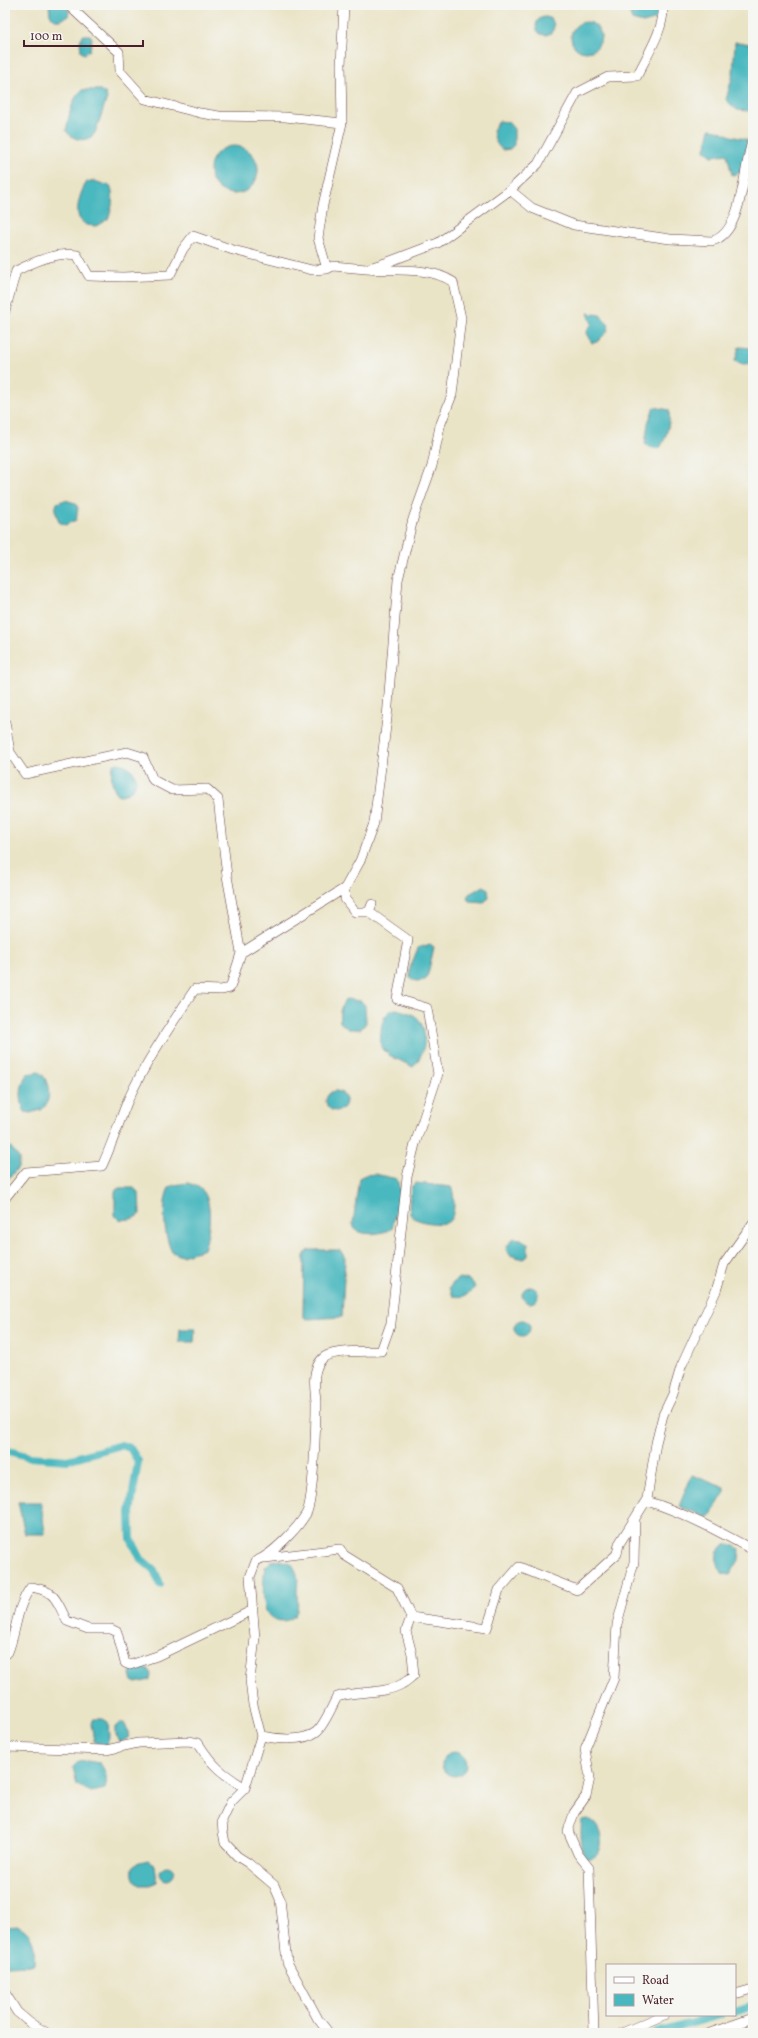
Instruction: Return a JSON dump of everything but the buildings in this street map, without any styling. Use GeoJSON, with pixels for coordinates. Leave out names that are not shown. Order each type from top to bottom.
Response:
{"type":"FeatureCollection","features":[{"type":"Feature","properties":{"kind":"street"},"geometry":{"type":"LineString","coordinates":[[68,5],[119,52],[120,71],[145,99],[207,114],[285,117],[342,123]]}},
{"type":"Feature","properties":{"kind":"street"},"geometry":{"type":"LineString","coordinates":[[327,269],[318,238],[323,205],[342,123],[341,65],[344,5]]}},
{"type":"Feature","properties":{"kind":"street"},"geometry":{"type":"LineString","coordinates":[[366,269],[438,243],[510,190],[538,164],[577,93],[608,77],[637,76],[659,28],[664,14],[663,5]]}},
{"type":"Feature","properties":{"kind":"street"},"geometry":{"type":"LineString","coordinates":[[510,190],[532,208],[574,225],[670,239],[719,240],[728,230],[738,209],[753,139]]}},
{"type":"Feature","properties":{"kind":"street"},"geometry":{"type":"LineString","coordinates":[[5,311],[16,271],[34,261],[69,254],[77,255],[89,276],[123,277],[170,275],[183,249],[193,236],[233,250],[312,270],[327,269],[333,266],[428,272],[442,275],[453,282],[461,318],[452,395],[440,426],[432,466],[413,519],[398,580],[387,718],[374,823],[360,861],[345,888],[241,953]]}},
{"type":"Feature","properties":{"kind":"street"},"geometry":{"type":"LineString","coordinates":[[5,722],[10,752],[24,774],[127,752],[142,757],[153,780],[172,790],[207,789],[218,799],[228,876],[241,953],[237,972],[230,988],[221,990],[195,989],[150,1057],[128,1101],[114,1140],[102,1166],[26,1172],[5,1198]]}},
{"type":"Feature","properties":{"kind":"street"},"geometry":{"type":"LineString","coordinates":[[263,1558],[284,1540],[307,1513],[311,1493],[316,1404],[314,1372],[322,1358],[333,1353],[381,1351],[391,1323],[407,1177],[415,1144],[438,1074],[427,1008],[397,999],[408,940],[371,908],[355,912],[345,899],[345,888]]}},
{"type":"Feature","properties":{"kind":"street"},"geometry":{"type":"LineString","coordinates":[[412,1617],[487,1628],[499,1590],[519,1568],[577,1590],[618,1554],[619,1544],[647,1501],[656,1443],[681,1367],[716,1291],[724,1264],[753,1222]]}},
{"type":"Feature","properties":{"kind":"street"},"geometry":{"type":"LineString","coordinates":[[647,1501],[695,1518],[753,1550]]}},
{"type":"Feature","properties":{"kind":"street"},"geometry":{"type":"LineString","coordinates":[[594,2033],[590,1868],[578,1854],[568,1831],[574,1813],[586,1796],[590,1778],[585,1749],[614,1678],[618,1624],[634,1562],[635,1518]]}},
{"type":"Feature","properties":{"kind":"street"},"geometry":{"type":"LineString","coordinates":[[329,2033],[287,1962],[280,1899],[274,1885],[248,1863],[237,1856],[225,1843],[222,1821],[231,1802],[245,1788],[261,1736],[253,1706],[250,1680],[255,1638],[250,1577],[256,1561],[263,1558],[340,1549],[344,1556],[397,1588],[412,1617]]}},
{"type":"Feature","properties":{"kind":"street"},"geometry":{"type":"LineString","coordinates":[[5,1654],[8,1652],[11,1645],[21,1604],[31,1587],[43,1588],[53,1594],[60,1604],[67,1621],[88,1629],[111,1628],[117,1632],[126,1663],[130,1665],[157,1656],[253,1610]]}},
{"type":"Feature","properties":{"kind":"street"},"geometry":{"type":"LineString","coordinates":[[261,1736],[282,1740],[311,1734],[316,1732],[337,1697],[387,1689],[401,1685],[405,1682],[414,1674],[412,1654],[406,1631],[412,1617]]}},
{"type":"Feature","properties":{"kind":"street"},"geometry":{"type":"LineString","coordinates":[[5,1747],[106,1750],[138,1743],[189,1741],[198,1743],[209,1761],[220,1772],[245,1788]]}},
{"type":"Feature","properties":{"kind":"street"},"geometry":{"type":"LineString","coordinates":[[736,1994],[753,1989]]}},
{"type":"Feature","properties":{"kind":"street"},"geometry":{"type":"LineString","coordinates":[[5,1993],[17,2012],[30,2023],[47,2033]]}},
{"type":"Feature","properties":{"kind":"street"},"geometry":{"type":"LineString","coordinates":[[622,2033],[662,2016]]}},
{"type":"Feature","properties":{"kind":"street"},"geometry":{"type":"LineString","coordinates":[[710,2033],[753,2018]]}},
{"type":"Feature","properties":{"kind":"street"},"geometry":{"type":"LineString","coordinates":[[316,2033],[323,2025]]}},
{"type":"Feature","properties":{"kind":"water"},"geometry":{"type":"Polygon","coordinates":[[[49,5],[66,5],[69,11],[68,16],[61,20],[55,20],[50,15],[49,5]]]}},
{"type":"Feature","properties":{"kind":"water"},"geometry":{"type":"Polygon","coordinates":[[[631,5],[661,5],[657,19],[643,23],[632,20],[629,10],[631,5]]]}},
{"type":"Feature","properties":{"kind":"water"},"geometry":{"type":"Polygon","coordinates":[[[545,17],[551,20],[554,26],[551,32],[545,35],[539,32],[536,26],[539,20],[545,17]]]}},
{"type":"Feature","properties":{"kind":"water"},"geometry":{"type":"Polygon","coordinates":[[[586,22],[592,23],[600,31],[600,43],[592,51],[586,52],[580,51],[572,43],[571,37],[572,31],[580,23],[586,22]]]}},
{"type":"Feature","properties":{"kind":"water"},"geometry":{"type":"Polygon","coordinates":[[[83,35],[90,35],[92,38],[90,50],[84,54],[81,52],[80,41],[83,35]]]}},
{"type":"Feature","properties":{"kind":"water"},"geometry":{"type":"Polygon","coordinates":[[[735,42],[753,44],[753,108],[749,111],[737,110],[726,100],[733,74],[735,42]]]}},
{"type":"Feature","properties":{"kind":"water"},"geometry":{"type":"Polygon","coordinates":[[[82,90],[100,90],[105,93],[107,98],[95,133],[88,139],[80,140],[72,137],[66,131],[69,114],[73,103],[75,98],[82,90]]]}},
{"type":"Feature","properties":{"kind":"water"},"geometry":{"type":"Polygon","coordinates":[[[499,121],[508,122],[514,129],[514,145],[510,149],[503,150],[496,142],[493,130],[499,121]]]}},
{"type":"Feature","properties":{"kind":"water"},"geometry":{"type":"Polygon","coordinates":[[[710,129],[747,140],[747,148],[740,173],[732,175],[727,154],[712,156],[705,150],[710,129]]]}},
{"type":"Feature","properties":{"kind":"water"},"geometry":{"type":"Polygon","coordinates":[[[229,146],[239,146],[251,153],[258,165],[258,175],[251,187],[239,194],[229,194],[221,190],[214,183],[210,175],[210,165],[214,157],[221,150],[229,146]]]}},
{"type":"Feature","properties":{"kind":"water"},"geometry":{"type":"Polygon","coordinates":[[[94,181],[110,186],[113,198],[108,219],[96,226],[86,225],[79,218],[78,214],[79,199],[85,185],[87,182],[94,181]]]}},
{"type":"Feature","properties":{"kind":"water"},"geometry":{"type":"Polygon","coordinates":[[[588,313],[600,315],[609,325],[607,332],[597,342],[592,343],[587,333],[588,328],[592,324],[588,313]]]}},
{"type":"Feature","properties":{"kind":"water"},"geometry":{"type":"Polygon","coordinates":[[[739,347],[753,348],[753,364],[741,364],[735,361],[739,347]]]}},
{"type":"Feature","properties":{"kind":"water"},"geometry":{"type":"Polygon","coordinates":[[[654,407],[669,410],[667,430],[664,441],[659,449],[649,447],[645,444],[648,423],[654,407]]]}},
{"type":"Feature","properties":{"kind":"water"},"geometry":{"type":"Polygon","coordinates":[[[65,500],[75,503],[78,508],[76,520],[65,525],[59,522],[55,510],[57,503],[65,500]]]}},
{"type":"Feature","properties":{"kind":"water"},"geometry":{"type":"Polygon","coordinates":[[[118,763],[126,765],[131,769],[136,780],[132,790],[119,795],[114,789],[111,777],[113,765],[118,763]]]}},
{"type":"Feature","properties":{"kind":"water"},"geometry":{"type":"Polygon","coordinates":[[[484,886],[488,889],[489,898],[484,902],[469,901],[467,898],[469,894],[484,886]]]}},
{"type":"Feature","properties":{"kind":"water"},"geometry":{"type":"Polygon","coordinates":[[[430,944],[434,947],[428,974],[424,980],[416,981],[410,978],[410,968],[418,948],[430,944]]]}},
{"type":"Feature","properties":{"kind":"water"},"geometry":{"type":"Polygon","coordinates":[[[346,999],[361,1001],[365,1005],[366,1023],[361,1029],[348,1029],[340,1022],[340,1010],[346,999]]]}},
{"type":"Feature","properties":{"kind":"water"},"geometry":{"type":"Polygon","coordinates":[[[396,1009],[416,1016],[423,1027],[425,1039],[424,1046],[420,1057],[413,1067],[389,1055],[381,1047],[382,1024],[387,1014],[396,1009]]]}},
{"type":"Feature","properties":{"kind":"water"},"geometry":{"type":"Polygon","coordinates":[[[39,1072],[43,1075],[48,1085],[49,1096],[47,1102],[41,1110],[30,1113],[25,1112],[21,1098],[23,1083],[27,1074],[39,1072]]]}},
{"type":"Feature","properties":{"kind":"water"},"geometry":{"type":"Polygon","coordinates":[[[336,1091],[343,1094],[346,1101],[343,1108],[336,1111],[329,1108],[326,1101],[329,1094],[336,1091]]]}},
{"type":"Feature","properties":{"kind":"water"},"geometry":{"type":"Polygon","coordinates":[[[5,1146],[10,1146],[19,1158],[19,1167],[5,1182],[5,1146]]]}},
{"type":"Feature","properties":{"kind":"water"},"geometry":{"type":"Polygon","coordinates":[[[375,1174],[397,1179],[400,1191],[392,1229],[369,1234],[355,1230],[353,1224],[359,1178],[365,1175],[375,1174]]]}},
{"type":"Feature","properties":{"kind":"water"},"geometry":{"type":"Polygon","coordinates":[[[188,1183],[202,1190],[206,1195],[209,1210],[209,1227],[204,1249],[182,1256],[172,1252],[169,1246],[165,1229],[164,1211],[169,1188],[174,1185],[188,1183]]]}},
{"type":"Feature","properties":{"kind":"water"},"geometry":{"type":"Polygon","coordinates":[[[416,1183],[451,1187],[454,1211],[451,1220],[440,1224],[428,1223],[417,1220],[411,1215],[409,1205],[411,1187],[416,1183]]]}},
{"type":"Feature","properties":{"kind":"water"},"geometry":{"type":"Polygon","coordinates":[[[119,1188],[134,1188],[139,1193],[140,1214],[129,1219],[118,1219],[115,1216],[115,1191],[119,1188]]]}},
{"type":"Feature","properties":{"kind":"water"},"geometry":{"type":"Polygon","coordinates":[[[514,1238],[521,1239],[528,1244],[528,1256],[523,1259],[510,1255],[506,1250],[507,1246],[514,1238]]]}},
{"type":"Feature","properties":{"kind":"water"},"geometry":{"type":"Polygon","coordinates":[[[340,1250],[345,1258],[342,1317],[307,1319],[303,1316],[304,1256],[307,1251],[340,1250]]]}},
{"type":"Feature","properties":{"kind":"water"},"geometry":{"type":"Polygon","coordinates":[[[459,1278],[469,1280],[475,1286],[469,1294],[460,1297],[453,1296],[449,1288],[459,1278]]]}},
{"type":"Feature","properties":{"kind":"water"},"geometry":{"type":"Polygon","coordinates":[[[527,1287],[533,1287],[538,1292],[536,1301],[533,1303],[527,1303],[522,1298],[522,1292],[527,1287]]]}},
{"type":"Feature","properties":{"kind":"water"},"geometry":{"type":"Polygon","coordinates":[[[522,1320],[529,1325],[530,1328],[525,1335],[522,1336],[515,1331],[514,1328],[519,1321],[522,1320]]]}},
{"type":"Feature","properties":{"kind":"water"},"geometry":{"type":"Polygon","coordinates":[[[180,1329],[195,1329],[194,1342],[179,1342],[180,1329]]]}},
{"type":"Feature","properties":{"kind":"water"},"geometry":{"type":"Polygon","coordinates":[[[692,1475],[725,1488],[725,1492],[710,1516],[706,1517],[679,1506],[692,1475]]]}},
{"type":"Feature","properties":{"kind":"water"},"geometry":{"type":"Polygon","coordinates":[[[18,1502],[41,1502],[45,1534],[25,1534],[18,1502]]]}},
{"type":"Feature","properties":{"kind":"water"},"geometry":{"type":"Polygon","coordinates":[[[730,1544],[740,1549],[739,1560],[730,1575],[723,1574],[718,1565],[717,1556],[720,1549],[730,1544]]]}},
{"type":"Feature","properties":{"kind":"water"},"geometry":{"type":"Polygon","coordinates":[[[278,1560],[291,1563],[295,1570],[298,1583],[297,1611],[294,1617],[282,1621],[273,1619],[267,1613],[264,1604],[263,1584],[265,1567],[272,1561],[278,1560]]]}},
{"type":"Feature","properties":{"kind":"water"},"geometry":{"type":"Polygon","coordinates":[[[140,1668],[149,1669],[151,1675],[150,1680],[136,1683],[132,1681],[130,1675],[131,1672],[140,1668]]]}},
{"type":"Feature","properties":{"kind":"water"},"geometry":{"type":"Polygon","coordinates":[[[103,1719],[108,1722],[109,1738],[106,1745],[101,1745],[94,1741],[91,1724],[92,1720],[103,1719]]]}},
{"type":"Feature","properties":{"kind":"water"},"geometry":{"type":"Polygon","coordinates":[[[120,1723],[124,1723],[129,1732],[128,1738],[121,1742],[115,1735],[115,1727],[120,1723]]]}},
{"type":"Feature","properties":{"kind":"water"},"geometry":{"type":"Polygon","coordinates":[[[454,1752],[463,1755],[466,1764],[463,1773],[454,1776],[445,1773],[442,1764],[445,1755],[454,1752]]]}},
{"type":"Feature","properties":{"kind":"water"},"geometry":{"type":"Polygon","coordinates":[[[87,1761],[100,1763],[104,1769],[106,1775],[105,1789],[91,1792],[77,1785],[73,1767],[78,1762],[87,1761]]]}},
{"type":"Feature","properties":{"kind":"water"},"geometry":{"type":"Polygon","coordinates":[[[586,1819],[597,1827],[600,1834],[601,1841],[598,1854],[592,1858],[585,1858],[581,1839],[582,1820],[586,1819]]]}},
{"type":"Feature","properties":{"kind":"water"},"geometry":{"type":"Polygon","coordinates":[[[148,1860],[155,1865],[157,1882],[150,1885],[140,1885],[135,1881],[133,1868],[136,1863],[148,1860]]]}},
{"type":"Feature","properties":{"kind":"water"},"geometry":{"type":"Polygon","coordinates":[[[167,1866],[172,1868],[174,1873],[172,1878],[167,1880],[162,1878],[160,1873],[162,1868],[167,1866]]]}},
{"type":"Feature","properties":{"kind":"water"},"geometry":{"type":"Polygon","coordinates":[[[19,1926],[28,1934],[33,1942],[34,1965],[5,1966],[5,1927],[19,1926]]]}},
{"type":"Feature","properties":{"kind":"waterway"},"geometry":{"type":"LineString","coordinates":[[5,1450],[30,1457],[67,1460],[121,1445],[130,1448],[138,1461],[130,1513],[131,1539],[141,1559],[154,1570],[160,1584]]}},
{"type":"Feature","properties":{"kind":"waterway"},"geometry":{"type":"LineString","coordinates":[[736,2012],[753,2006]]}},
{"type":"Feature","properties":{"kind":"waterway"},"geometry":{"type":"LineString","coordinates":[[657,2033],[716,2016]]}}]}
